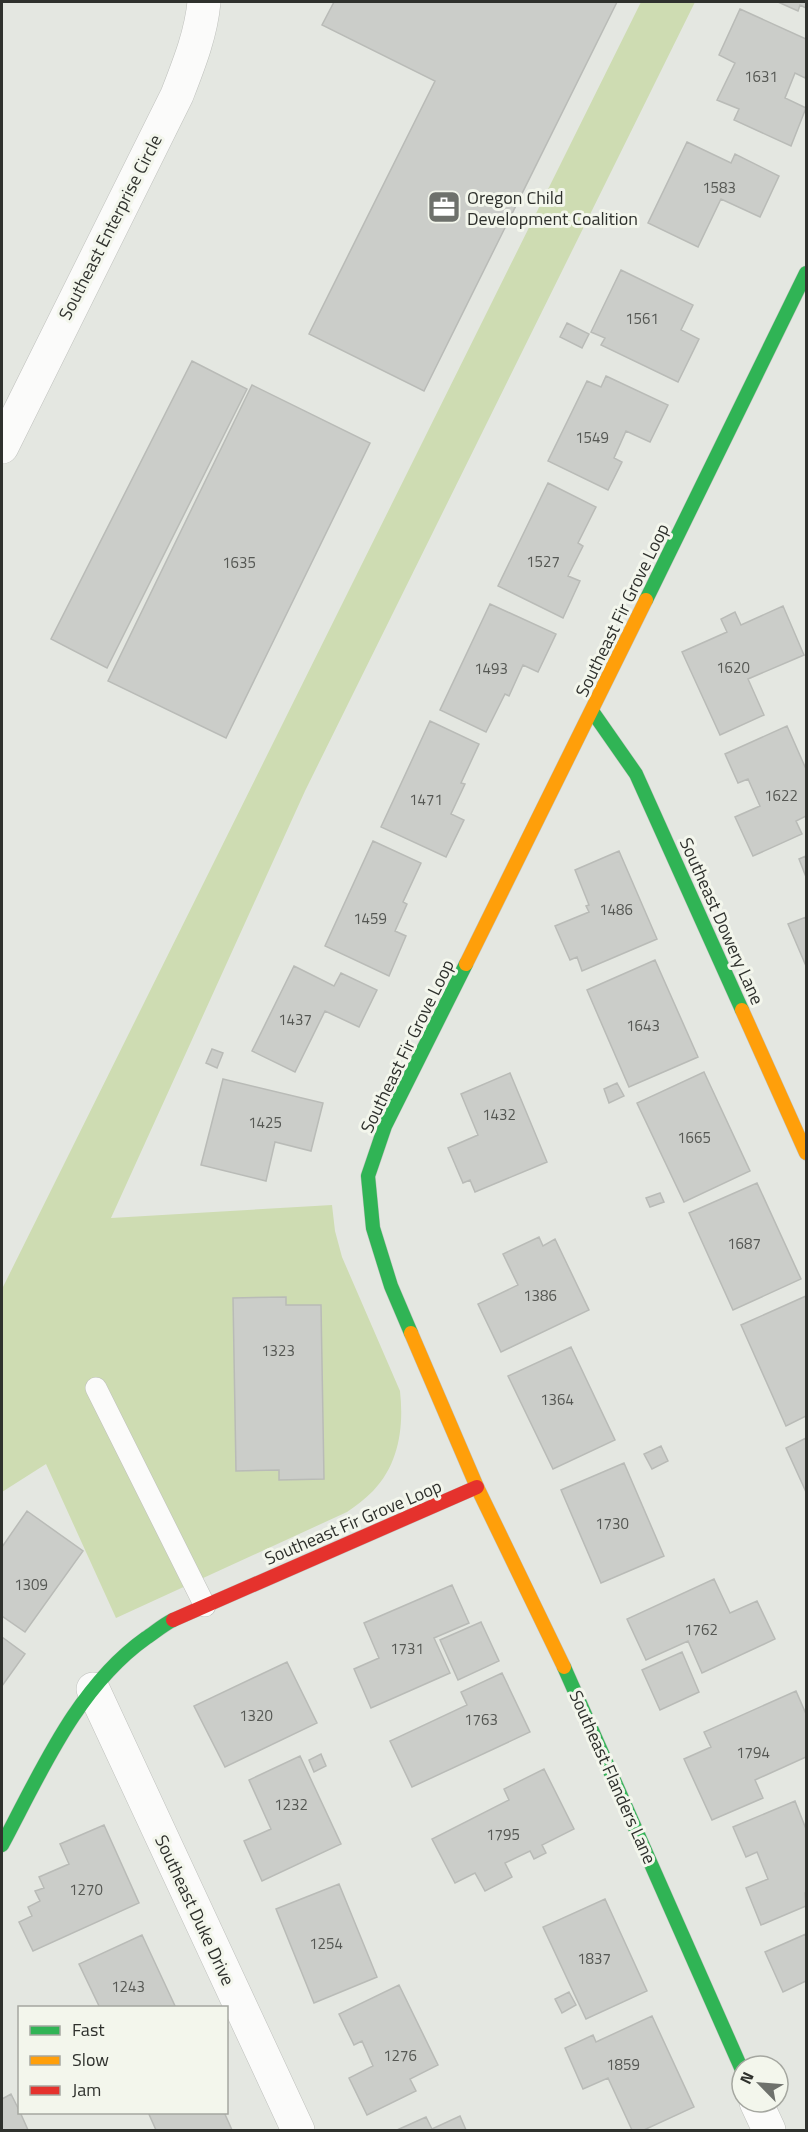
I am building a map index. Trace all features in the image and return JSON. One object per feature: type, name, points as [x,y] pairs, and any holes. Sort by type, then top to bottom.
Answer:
[{"type":"street","name":"Southeast Enterprise Circle","points":[[2,447],[177,95],[193,53],[203,18],[204,2]]},
{"type":"street","name":"Southeast Fir Grove Loop","points":[[2,1845],[56,1744],[93,1689],[129,1650],[167,1623],[477,1487],[391,1286],[373,1228],[368,1176],[385,1126],[807,273]]},
{"type":"street","name":"Southeast Dowery Lane","points":[[592,711],[636,774],[807,1153]]},
{"type":"street","name":"Southeast Flanders Lane","points":[[477,1487],[554,1645],[735,2054]]},
{"type":"street","name":"Southeast Duke Drive","points":[[93,1689],[298,2130]]},
{"type":"street","points":[[762,2114],[769,2130]]},
{"type":"lane","points":[[96,1388],[205,1606]]},
{"type":"green space","points":[[641,2],[695,2],[305,791],[111,1218],[332,1205],[335,1231],[342,1257],[400,1391],[400,1431],[394,1457],[389,1469],[373,1491],[347,1512],[116,1618],[46,1464],[2,1492],[2,1289]]},
{"type":"building","name":"Oregon Child Development Coalition","points":[[334,2],[617,2],[424,391],[309,334],[435,81],[322,25]]},
{"type":"building","points":[[778,2],[806,2],[806,8],[800,5],[798,11]]},
{"type":"building","points":[[740,9],[806,39],[805,78],[795,73],[785,98],[806,108],[791,146],[734,120],[739,109],[717,100],[735,63],[719,55]]},
{"type":"building","points":[[687,142],[731,163],[735,154],[779,176],[760,217],[721,199],[698,247],[648,223]]},
{"type":"building","points":[[621,270],[693,305],[681,330],[699,339],[678,382],[601,345],[605,338],[591,332]]},
{"type":"building","points":[[567,323],[589,334],[582,348],[560,337]]},
{"type":"building","points":[[192,361],[247,389],[107,668],[51,639]]},
{"type":"building","points":[[606,376],[668,405],[650,442],[626,431],[614,458],[622,462],[608,490],[548,461],[587,381],[601,387]]},
{"type":"building","points":[[252,385],[370,443],[226,738],[108,681]]},
{"type":"building","points":[[548,483],[596,507],[578,543],[583,546],[568,576],[580,581],[563,618],[498,586]]},
{"type":"building","points":[[490,604],[556,634],[538,672],[523,665],[509,696],[505,694],[486,732],[440,710]]},
{"type":"building","points":[[783,606],[804,655],[748,679],[764,715],[720,735],[682,652],[727,632],[721,619],[735,612],[741,625]]},
{"type":"building","points":[[430,721],[479,744],[461,783],[465,784],[451,814],[464,820],[446,857],[381,827]]},
{"type":"building","points":[[787,726],[806,769],[806,816],[796,821],[802,834],[753,856],[735,817],[760,806],[748,779],[738,783],[725,754]]},
{"type":"building","points":[[373,841],[421,863],[403,902],[407,904],[395,931],[406,936],[389,976],[325,946]]},
{"type":"building","points":[[619,851],[657,939],[582,971],[577,957],[570,960],[555,926],[589,912],[586,906],[589,905],[575,870]]},
{"type":"building","points":[[806,856],[806,877],[799,859]]},
{"type":"building","points":[[806,917],[806,966],[788,924]]},
{"type":"building","points":[[655,960],[698,1057],[629,1087],[587,990]]},
{"type":"building","points":[[294,966],[334,986],[341,973],[377,990],[359,1027],[325,1011],[295,1072],[252,1051]]},
{"type":"building","points":[[212,1049],[223,1053],[217,1068],[206,1063]]},
{"type":"building","points":[[704,1072],[750,1171],[684,1202],[637,1103]]},
{"type":"building","points":[[510,1073],[547,1162],[475,1192],[470,1180],[463,1183],[448,1148],[478,1135],[461,1094]]},
{"type":"building","points":[[223,1079],[323,1103],[311,1151],[275,1142],[266,1181],[201,1165]]},
{"type":"building","points":[[617,1083],[624,1096],[609,1103],[604,1089]]},
{"type":"building","points":[[757,1183],[801,1279],[733,1310],[689,1213]]},
{"type":"building","points":[[660,1193],[664,1202],[650,1207],[646,1198]]},
{"type":"building","points":[[539,1237],[543,1246],[555,1239],[589,1310],[501,1352],[478,1304],[518,1285],[503,1254]]},
{"type":"building","points":[[806,1296],[806,1416],[786,1426],[741,1325]]},
{"type":"building","points":[[286,1297],[286,1305],[321,1305],[324,1479],[279,1480],[279,1470],[236,1471],[233,1298]]},
{"type":"building","points":[[571,1347],[615,1440],[553,1469],[508,1376]]},
{"type":"building","points":[[806,1438],[806,1492],[786,1448]]},
{"type":"building","points":[[661,1446],[668,1461],[652,1469],[644,1454]]},
{"type":"building","points":[[624,1463],[664,1556],[601,1583],[561,1490]]},
{"type":"building","points":[[27,1511],[83,1551],[25,1632],[2,1616],[2,1547]]},
{"type":"building","points":[[714,1579],[730,1613],[757,1601],[775,1639],[702,1673],[688,1641],[646,1660],[627,1619]]},
{"type":"building","points":[[452,1585],[469,1623],[434,1638],[450,1673],[371,1708],[354,1669],[379,1658],[364,1623]]},
{"type":"building","points":[[481,1622],[499,1661],[458,1680],[440,1640]]},
{"type":"building","points":[[2,1637],[25,1654],[2,1686]]},
{"type":"building","points":[[682,1652],[699,1692],[660,1710],[642,1670]]},
{"type":"building","points":[[287,1662],[317,1723],[225,1767],[194,1706]]},
{"type":"building","points":[[502,1673],[530,1732],[412,1787],[390,1741],[467,1705],[461,1692]]},
{"type":"building","points":[[796,1691],[806,1714],[806,1757],[755,1780],[763,1798],[712,1820],[684,1759],[711,1747],[704,1732]]},
{"type":"building","points":[[321,1754],[326,1766],[314,1772],[309,1760]]},
{"type":"building","points":[[300,1756],[341,1844],[262,1881],[244,1841],[271,1829],[249,1780]]},
{"type":"building","points":[[544,1769],[574,1829],[542,1845],[546,1853],[534,1859],[530,1851],[505,1863],[512,1877],[485,1891],[475,1873],[455,1883],[432,1839],[509,1800],[504,1789]]},
{"type":"building","points":[[795,1801],[806,1829],[806,1906],[761,1925],[746,1888],[768,1879],[757,1852],[746,1857],[733,1827]]},
{"type":"building","points":[[104,1825],[139,1903],[33,1951],[19,1922],[32,1916],[28,1907],[40,1901],[35,1891],[44,1888],[39,1877],[69,1864],[60,1844]]},
{"type":"building","points":[[339,1884],[377,1977],[314,2003],[276,1909]]},
{"type":"building","points":[[605,1899],[647,1991],[586,2019],[543,1927]]},
{"type":"building","points":[[806,1934],[806,1981],[783,1992],[765,1952]]},
{"type":"building","points":[[142,1935],[175,2006],[99,2006],[79,1964]]},
{"type":"building","points":[[399,1985],[438,2065],[410,2079],[416,2091],[367,2115],[349,2078],[373,2066],[362,2041],[354,2045],[339,2014]]},
{"type":"building","points":[[569,1992],[576,2005],[562,2013],[555,1999]]},
{"type":"building","points":[[652,2016],[694,2107],[644,2130],[632,2130],[608,2078],[583,2089],[565,2048],[593,2035],[596,2042]]},
{"type":"building","points":[[11,2094],[18,2108],[18,2114],[21,2114],[28,2130],[2,2130],[2,2099]]},
{"type":"building","points":[[149,2114],[225,2114],[232,2130],[156,2130]]},
{"type":"building","points":[[460,2116],[466,2130],[397,2130],[426,2117],[432,2129]]},
{"type":"traffic: fast","points":[[646,600],[806,273]]},
{"type":"traffic: fast","points":[[592,711],[636,774],[742,1010]]},
{"type":"traffic: fast","points":[[411,1333],[391,1286],[373,1228],[368,1176],[385,1126],[466,964]]},
{"type":"traffic: fast","points":[[2,1845],[47,1760],[80,1706],[122,1658],[173,1620]]},
{"type":"traffic: fast","points":[[564,1667],[735,2054]]},
{"type":"traffic: slow","points":[[466,964],[646,600]]},
{"type":"traffic: slow","points":[[742,1010],[806,1153]]},
{"type":"traffic: slow","points":[[411,1333],[477,1487],[564,1667]]},
{"type":"traffic: jam","points":[[173,1620],[477,1487]]},
{"type":"place","name":"Oregon Child Development Coalition","points":[[444,207]]}]
